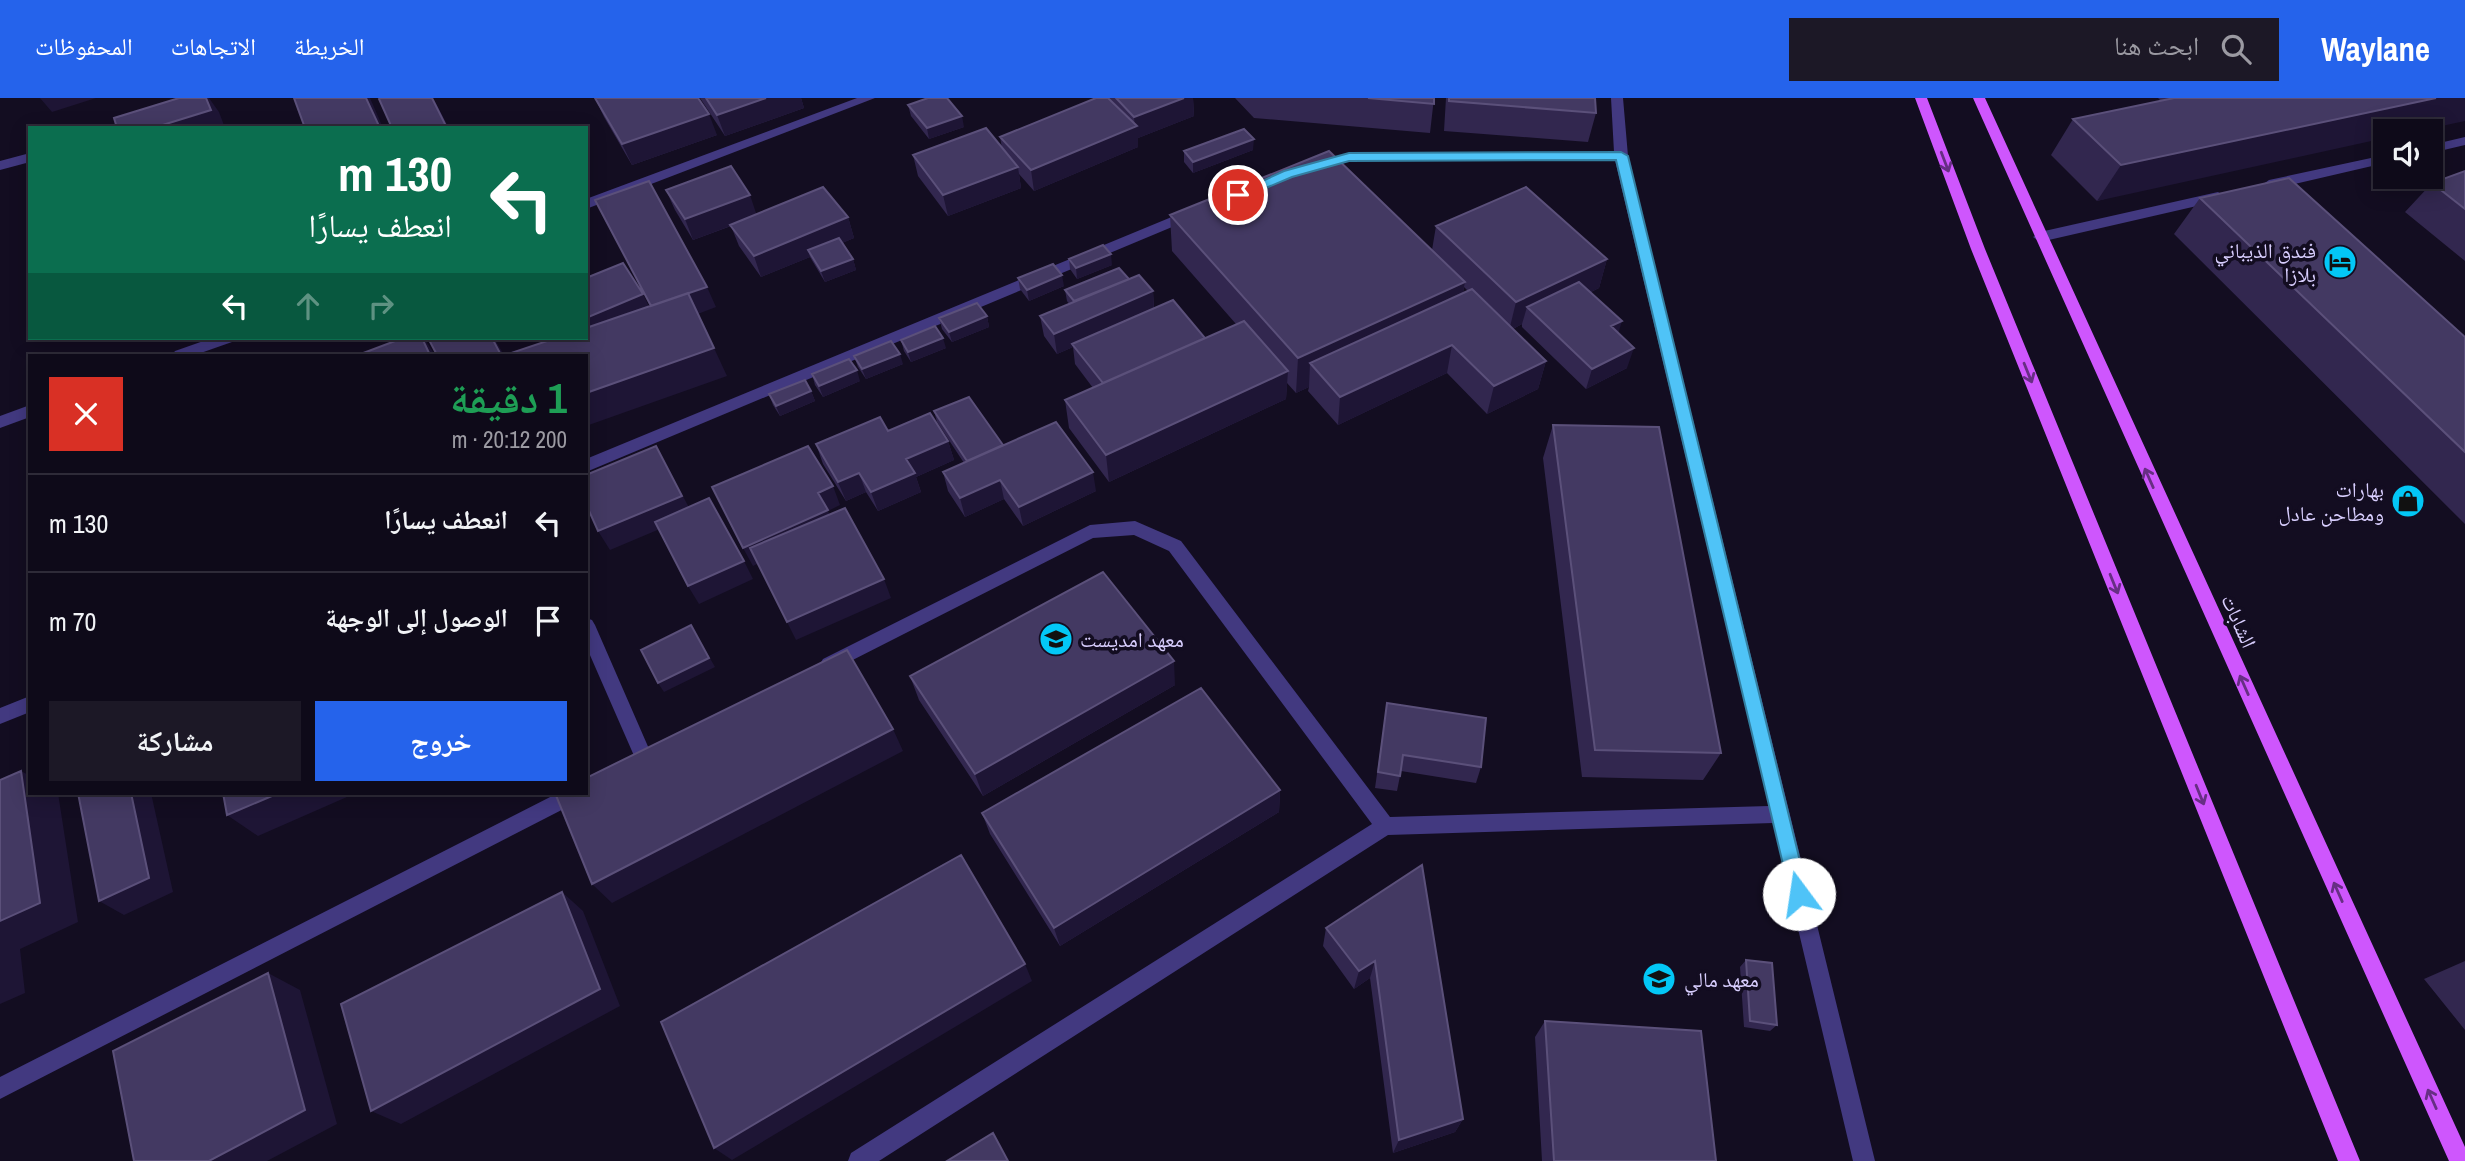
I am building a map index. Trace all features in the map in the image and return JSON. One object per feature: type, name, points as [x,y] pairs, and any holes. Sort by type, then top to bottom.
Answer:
[{"type":"main road","points":[[1921,98],[1988,275],[2348,1161]]},
{"type":"main road","name":"الشابات","points":[[1979,98],[2460,1161]]},
{"type":"street","points":[[588,203],[869,98]]},
{"type":"street","points":[[1617,98],[1621,156],[1864,1161]]},
{"type":"street","points":[[2443,146],[2465,141]]},
{"type":"street","points":[[1300,170],[1349,157],[1621,156]]},
{"type":"street","points":[[0,166],[28,158]]},
{"type":"street","points":[[2257,188],[2289,186],[2373,162]]},
{"type":"street","points":[[2040,237],[2230,194]]},
{"type":"street","points":[[588,465],[1212,206]]},
{"type":"street","points":[[183,354],[221,340]]},
{"type":"street","points":[[0,422],[28,412]]},
{"type":"street","points":[[817,670],[1090,532],[1135,528],[1175,547],[1385,826]]},
{"type":"street","points":[[588,630],[644,758]]},
{"type":"street","points":[[0,716],[28,705]]},
{"type":"street","points":[[0,1088],[572,795]]},
{"type":"street","points":[[859,1161],[1385,826],[1779,814]]},
{"type":"building","points":[[179,98],[206,98],[211,110],[159,126],[116,126],[114,118]]},
{"type":"building","points":[[294,98],[366,98],[379,126],[304,126]]},
{"type":"building","points":[[432,98],[446,126],[391,126],[379,99]]},
{"type":"building","points":[[595,98],[698,98],[709,114],[622,144]]},
{"type":"building","points":[[706,98],[766,98],[717,115]]},
{"type":"building","points":[[928,98],[947,98],[962,116],[927,128],[908,105]]},
{"type":"building","points":[[1096,98],[1108,98],[1137,126],[1031,170],[1000,137]]},
{"type":"building","points":[[1116,98],[1184,98],[1134,117]]},
{"type":"building","points":[[1368,98],[1434,98],[1434,104]]},
{"type":"building","points":[[1449,98],[1595,98],[1596,113],[1449,101]]},
{"type":"building","points":[[2174,98],[2436,98],[2121,165],[2073,119]]},
{"type":"building","points":[[986,128],[1018,167],[943,195],[913,155]]},
{"type":"building","points":[[1244,129],[1254,139],[1193,162],[1184,151]]},
{"type":"building","points":[[1329,151],[1465,282],[1298,358],[1170,215]]},
{"type":"building","points":[[731,166],[750,195],[685,219],[666,190]]},
{"type":"building","points":[[2465,171],[2465,209],[2440,189],[2443,189],[2443,179]]},
{"type":"building","points":[[2289,178],[2465,337],[2465,452],[2200,198]]},
{"type":"building","points":[[649,181],[707,287],[651,306],[595,200]]},
{"type":"building","points":[[823,187],[848,217],[754,256],[730,225]]},
{"type":"building","points":[[1526,187],[1607,259],[1516,302],[1436,226]]},
{"type":"building","points":[[839,238],[853,259],[821,271],[808,250]]},
{"type":"building","points":[[1103,245],[1111,254],[1076,268],[1069,259]]},
{"type":"building","points":[[623,263],[643,294],[588,317],[588,277]]},
{"type":"building","points":[[1053,264],[1062,275],[1027,290],[1018,278]]},
{"type":"building","points":[[1119,268],[1129,279],[1074,301],[1065,290]]},
{"type":"building","points":[[1139,275],[1153,291],[1054,334],[1040,316]]},
{"type":"building","points":[[1579,282],[1622,321],[1611,326],[1634,348],[1592,369],[1527,307]]},
{"type":"building","points":[[1472,289],[1546,361],[1494,386],[1452,345],[1340,397],[1310,363]]},
{"type":"building","points":[[688,293],[714,348],[588,392],[588,354],[511,353],[550,340],[588,340],[588,327]]},
{"type":"building","points":[[1173,300],[1205,338],[1103,383],[1072,344]]},
{"type":"building","points":[[977,303],[987,316],[949,332],[939,318]]},
{"type":"building","points":[[1244,321],[1288,371],[1106,455],[1065,400]]},
{"type":"building","points":[[935,326],[943,338],[908,352],[901,340]]},
{"type":"building","points":[[398,340],[423,340],[430,354],[361,354]]},
{"type":"building","points":[[429,340],[493,340],[500,354],[436,354]]},
{"type":"building","points":[[891,341],[900,354],[862,369],[854,356]]},
{"type":"building","points":[[849,359],[857,370],[819,386],[812,374]]},
{"type":"building","points":[[805,380],[811,391],[776,406],[769,394]]},
{"type":"building","points":[[969,397],[1003,445],[967,461],[934,411]]},
{"type":"building","points":[[930,413],[948,441],[906,459],[915,473],[871,492],[859,473],[838,482],[816,444],[880,417],[888,431]]},
{"type":"building","points":[[1056,422],[1093,472],[1019,507],[1000,480],[960,498],[943,472]]},
{"type":"building","points":[[1553,425],[1659,427],[1721,753],[1595,750]]},
{"type":"building","points":[[656,446],[682,496],[598,531],[588,508],[588,474]]},
{"type":"building","points":[[808,446],[833,486],[818,493],[828,510],[743,548],[712,487]]},
{"type":"building","points":[[709,498],[744,561],[688,586],[655,522]]},
{"type":"building","points":[[845,508],[884,579],[787,622],[750,548]]},
{"type":"building","points":[[1103,572],[1174,661],[975,774],[910,676]]},
{"type":"building","points":[[691,625],[709,658],[658,683],[641,650]]},
{"type":"building","points":[[847,650],[893,729],[592,884],[556,795],[588,795],[588,777]]},
{"type":"building","points":[[1201,688],[1280,790],[1054,928],[982,813]]},
{"type":"building","points":[[1387,703],[1486,718],[1481,767],[1403,755],[1400,776],[1378,772]]},
{"type":"building","points":[[21,771],[40,903],[0,921],[0,780]]},
{"type":"building","points":[[78,795],[131,795],[149,878],[99,901]]},
{"type":"building","points":[[223,795],[274,795],[227,815]]},
{"type":"building","points":[[961,855],[1025,964],[714,1148],[661,1022]]},
{"type":"building","points":[[1422,865],[1463,1119],[1399,1140],[1375,961],[1359,971],[1326,928]]},
{"type":"building","points":[[562,892],[600,989],[371,1111],[341,1004]]},
{"type":"building","points":[[1746,960],[1772,963],[1777,1025],[1750,1021]]},
{"type":"building","points":[[268,973],[305,1110],[209,1161],[134,1161],[113,1051]]},
{"type":"building","points":[[1545,1021],[1701,1031],[1716,1161],[1554,1161]]},
{"type":"building","points":[[993,1133],[1008,1161],[947,1161]]},
{"type":"place","name":"فندق الذيباني بلازا","points":[[2340,262]]},
{"type":"place","name":"بهارات ومطاحن عادل","points":[[2408,501]]},
{"type":"place","name":"معهد امديست","points":[[1056,639]]},
{"type":"place","name":"معهد مالي","points":[[1659,979]]},
{"type":"route","points":[[1238,195],[1288,174],[1349,157],[1621,156],[1799,894]]}]
